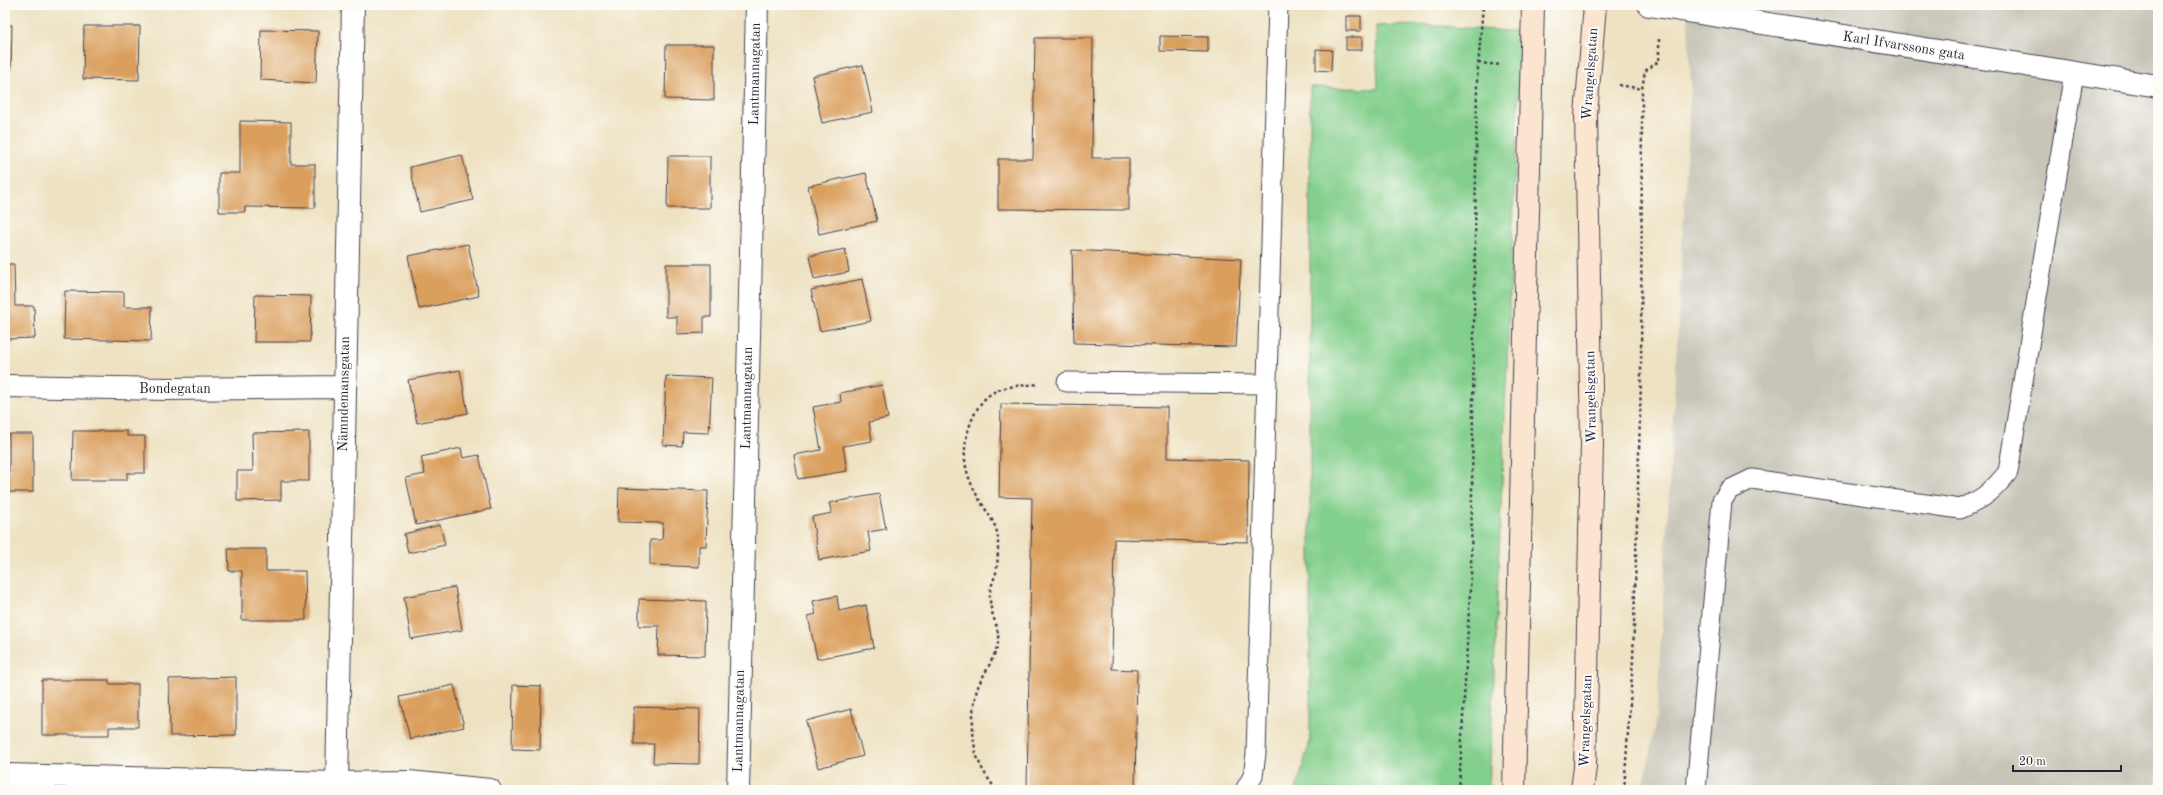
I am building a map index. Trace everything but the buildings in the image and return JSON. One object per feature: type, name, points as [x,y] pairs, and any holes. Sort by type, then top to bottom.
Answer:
[{"type":"main road","points":[[1514,790],[1532,5]]},
{"type":"main road","name":"Wrangelsgatan","points":[[1582,790],[1585,767],[1592,443],[1586,116],[1595,5]]},
{"type":"street","name":"Nämndemansgatan","points":[[337,783],[353,5]]},
{"type":"street","name":"Lantmannagatan","points":[[738,790],[757,5]]},
{"type":"street","name":"Karl Ifvarssons gata","points":[[1654,5],[2158,86]]},
{"type":"street","name":"Bondegatan","points":[[5,386],[168,389],[344,387]]},
{"type":"street","points":[[5,775],[337,783],[410,782],[490,790]]},
{"type":"lane","points":[[1245,790],[1252,776],[1256,754],[1278,5]]},
{"type":"lane","points":[[1696,790],[1722,501],[1729,490],[1752,479],[1960,510],[1977,502],[1994,490],[2008,472],[2074,73]]},
{"type":"lane","points":[[1067,382],[1266,384]]},
{"type":"path","points":[[1459,790],[1471,572],[1477,81],[1483,5]]},
{"type":"path","points":[[1624,790],[1633,660],[1641,381],[1642,89],[1645,71],[1658,61],[1654,5]]},
{"type":"path","points":[[996,790],[978,761],[973,720],[977,689],[998,645],[998,627],[990,599],[991,586],[996,572],[998,538],[994,523],[980,501],[968,474],[963,458],[965,442],[979,406],[993,392],[1001,387],[1067,382]]},
{"type":"shaded area","points":[[1687,5],[2158,5],[2158,790],[1643,790],[1657,713],[1691,83]]},
{"type":"green space","points":[[1426,25],[1521,32],[1489,790],[1296,790],[1310,741],[1310,87],[1378,89],[1376,26]]}]
